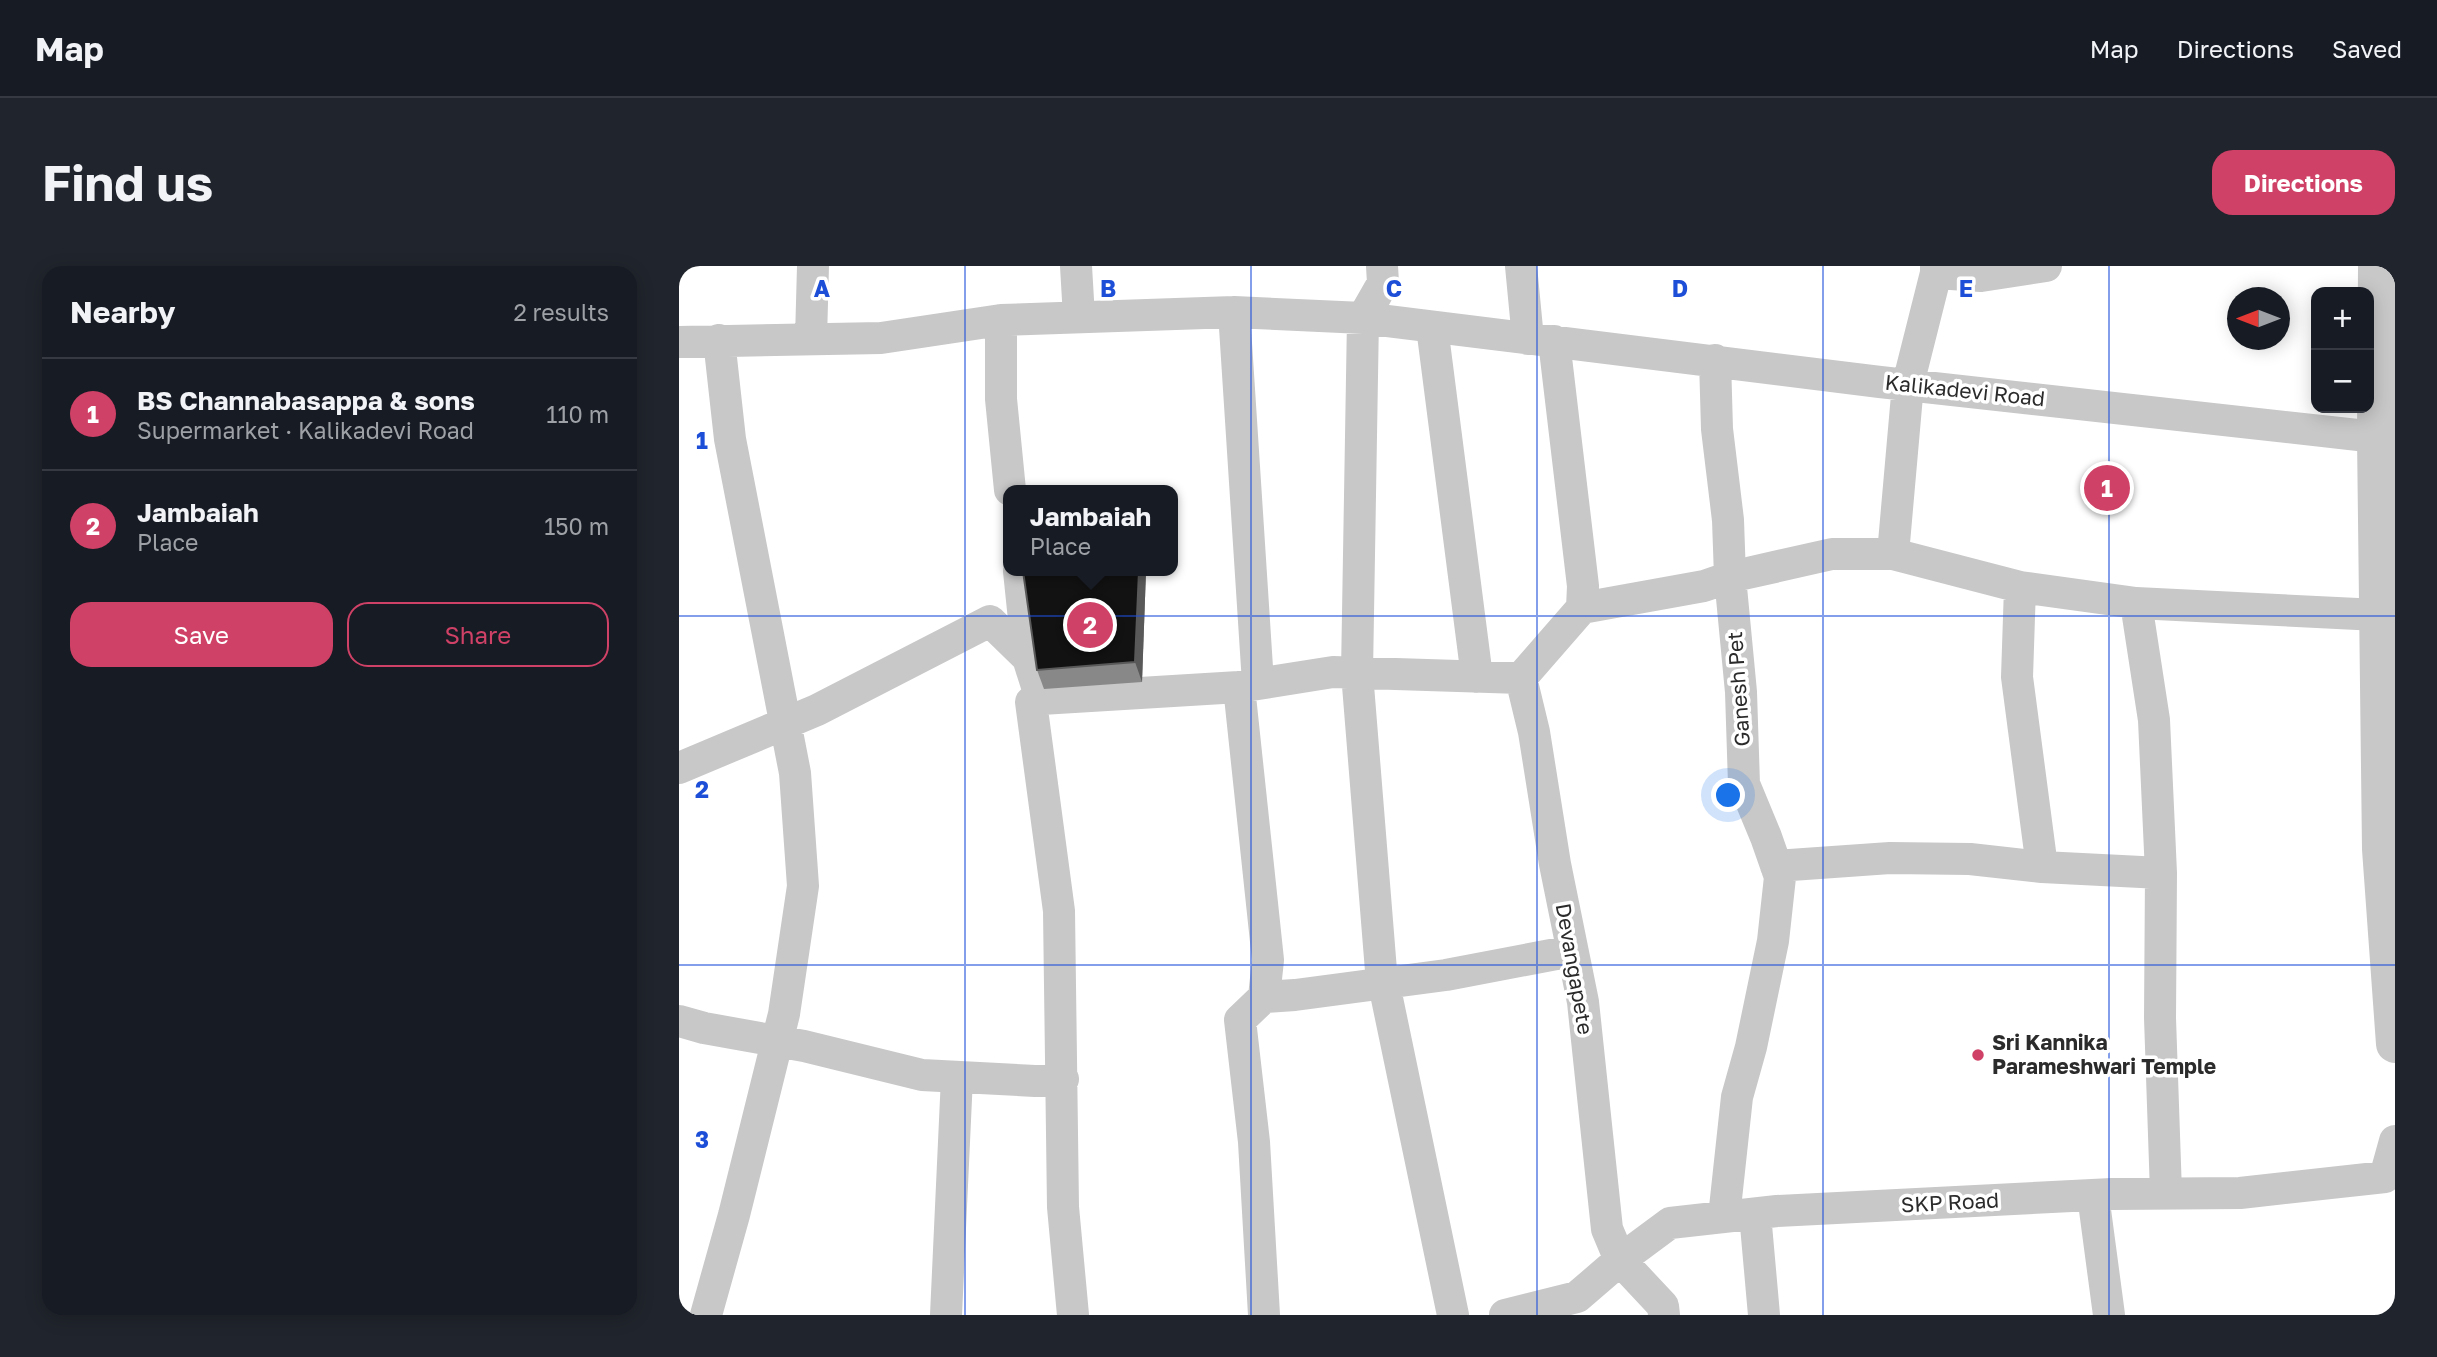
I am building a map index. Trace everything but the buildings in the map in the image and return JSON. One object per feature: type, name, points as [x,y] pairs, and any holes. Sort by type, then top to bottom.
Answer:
[{"type":"street","points":[[811,339],[813,266]]},
{"type":"street","points":[[1076,266],[1079,317]]},
{"type":"street","points":[[1382,266],[1383,283],[1363,318],[1357,673],[1382,983],[1453,1315]]},
{"type":"street","points":[[1073,1315],[1063,1207],[1059,911],[1031,702],[1041,699],[1249,685],[1333,672],[1521,678],[1582,608],[1583,586],[1541,340],[1521,266]]},
{"type":"street","points":[[1893,554],[1908,384],[1936,269],[1981,276],[2046,266]]},
{"type":"street","points":[[2377,266],[2385,437],[2378,615],[2387,683],[2381,849],[2395,1044]]},
{"type":"street","points":[[1234,312],[1249,685],[1268,960],[1264,997],[1240,1020],[1254,1142],[1264,1315]]},
{"type":"street","name":"Kalikadevi Road","points":[[679,342],[881,338],[1000,320],[1079,317],[1234,312],[1363,318],[1908,384],[2385,437]]},
{"type":"street","points":[[1000,320],[1000,398],[1009,485]]},
{"type":"street","points":[[1432,327],[1477,677]]},
{"type":"street","points":[[706,1315],[785,1014],[803,887],[795,774],[730,439],[719,340]]},
{"type":"street","name":"Ganesh Pet","points":[[1714,360],[1717,429],[1728,520],[1730,577],[1741,692],[1744,784],[1780,877],[1773,941],[1751,1047],[1737,1097],[1724,1217]]},
{"type":"street","points":[[1582,608],[1704,586],[1730,577],[1832,554],[1893,554],[2019,587],[2136,603],[2378,615]]},
{"type":"street","points":[[1020,576],[1028,658],[1041,699]]},
{"type":"street","points":[[2019,587],[2017,677],[2042,867]]},
{"type":"street","points":[[2136,603],[2154,720],[2161,873],[2160,1018],[2167,1193]]},
{"type":"street","points":[[679,768],[817,710],[990,621],[1028,658]]},
{"type":"street","name":"Devangapete","points":[[1521,678],[1534,732],[1555,864],[1583,1002],[1607,1229],[1620,1259]]},
{"type":"street","points":[[1776,866],[1889,858],[1970,859],[2042,867],[2161,873]]},
{"type":"street","points":[[1264,997],[1446,975],[1572,951]]},
{"type":"street","points":[[679,1021],[922,1075],[1035,1081],[1063,1079]]},
{"type":"street","points":[[946,1315],[957,1077]]},
{"type":"street","name":"SKP Road","points":[[1506,1315],[1577,1297],[1620,1259],[1669,1223],[1755,1214],[2093,1195],[2241,1193],[2385,1177],[2395,1141]]},
{"type":"street","points":[[2093,1195],[2109,1315]]},
{"type":"street","points":[[1755,1214],[1765,1315]]},
{"type":"street","points":[[1620,1259],[1663,1306],[1664,1315]]},
{"type":"place","name":"BS Channabasappa & sons","points":[[2107,488]]},
{"type":"place","name":"Jambaiah","points":[[1090,625]]},
{"type":"place","name":"Sri Kannika Parameshwari Temple","points":[[1978,1055]]}]
